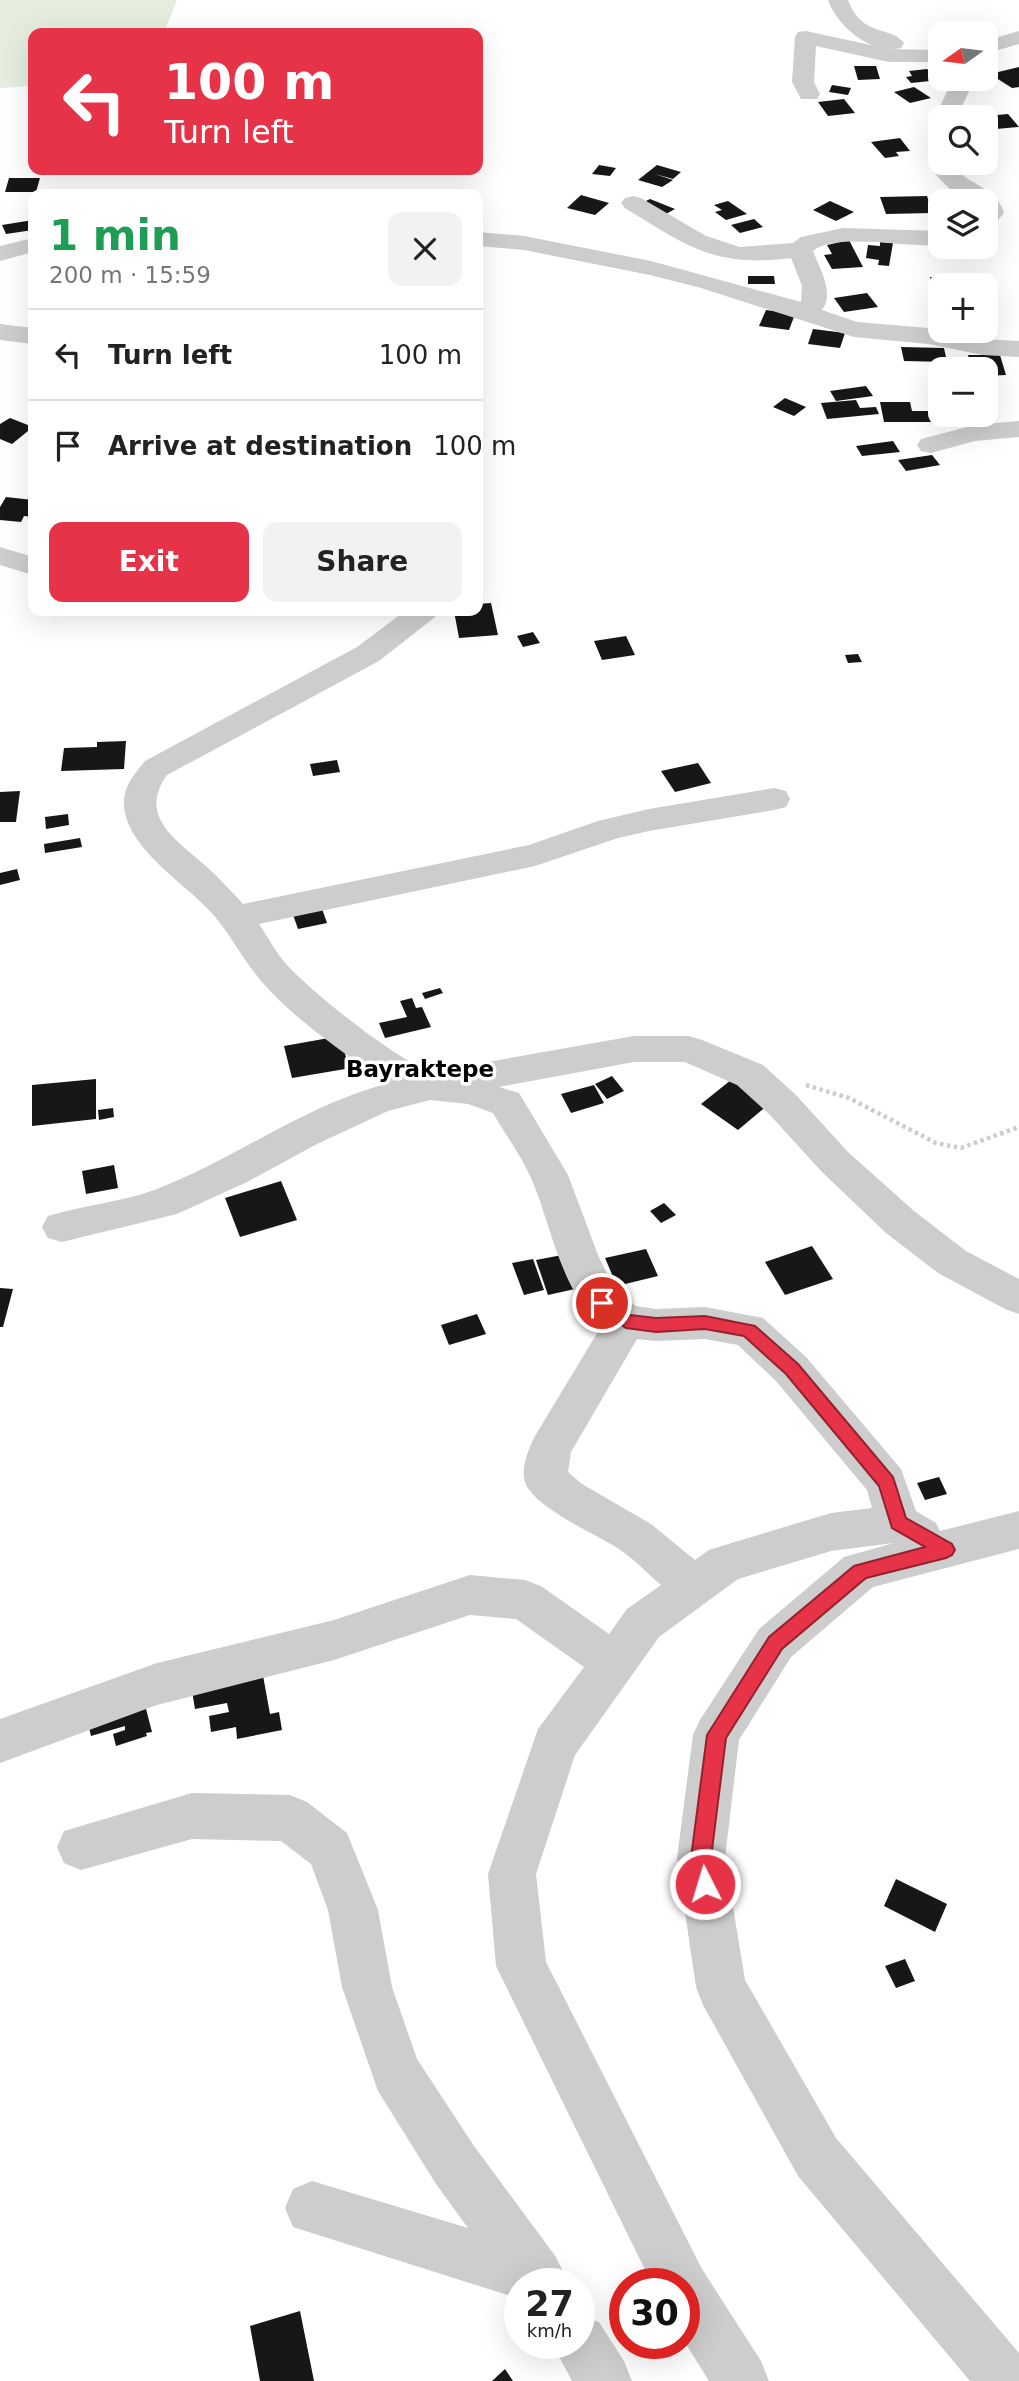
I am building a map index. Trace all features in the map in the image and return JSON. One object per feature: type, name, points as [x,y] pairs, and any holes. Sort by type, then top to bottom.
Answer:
[{"type":"street","points":[[838,0],[841,12],[856,29],[892,43],[928,47]]},
{"type":"street","points":[[809,94],[803,82],[806,37],[889,57],[928,57]]},
{"type":"street","points":[[998,44],[1019,37]]},
{"type":"street","points":[[947,175],[967,189]]},
{"type":"street","points":[[633,203],[700,243],[720,250],[754,255],[800,250],[810,241],[832,235],[905,240],[928,239]]},
{"type":"street","points":[[483,239],[524,243],[650,268],[710,283],[854,329],[1019,349]]},
{"type":"street","points":[[0,254],[28,246]]},
{"type":"street","points":[[800,250],[814,286],[814,304],[803,314]]},
{"type":"street","points":[[0,332],[28,335]]},
{"type":"street","points":[[932,445],[965,433],[989,429],[1019,429]]},
{"type":"street","points":[[0,556],[28,564]]},
{"type":"street","points":[[418,616],[368,654],[156,768],[141,788],[141,813],[154,840],[196,876],[236,917],[274,973],[319,1014],[400,1074],[430,1086],[469,1091],[506,1103],[549,1175],[578,1255],[602,1303],[626,1321],[656,1325],[705,1323],[749,1330],[792,1369],[886,1482],[898,1523]]},
{"type":"street","points":[[236,917],[535,855],[610,829],[649,820],[774,799]]},
{"type":"street","points":[[62,1227],[163,1203],[233,1172],[304,1134],[377,1100],[430,1086],[634,1049],[690,1049],[750,1075],[783,1105],[835,1163],[900,1223],[952,1262],[1019,1298]]},
{"type":"street","points":[[626,1321],[598,1365],[583,1398],[550,1448],[545,1479],[567,1497],[636,1537],[694,1586]]},
{"type":"street","points":[[673,2268],[521,1966],[512,1874],[555,1744],[643,1623],[725,1564],[831,1532],[898,1523],[946,1550]]},
{"type":"street","points":[[1006,2381],[817,2157],[721,1987],[701,1858],[716,1735],[775,1643],[860,1571],[1019,1530]]},
{"type":"street","points":[[0,1741],[157,1684],[334,1640],[470,1595],[525,1600],[614,1663]]},
{"type":"street","points":[[81,1847],[192,1816],[290,1818],[330,1849],[353,1910],[367,1987],[396,2073],[455,2165],[531,2268]]},
{"type":"street","points":[[312,2208],[504,2269]]},
{"type":"street","points":[[700,2315],[741,2381]]},
{"type":"street","points":[[590,2359],[604,2381]]},
{"type":"path","points":[[750,1075],[791,1080],[849,1098],[936,1143],[961,1148],[1019,1127]]},
{"type":"green space","points":[[0,0],[177,0],[166,28],[28,28],[28,86],[0,88]]},
{"type":"building","points":[[854,66],[876,66],[880,79],[858,80]]},
{"type":"building","points":[[1019,67],[1019,87],[1012,88],[998,79],[998,72]]},
{"type":"building","points":[[927,69],[928,81],[911,83],[906,77],[912,76],[909,71]]},
{"type":"building","points":[[832,85],[851,88],[848,95],[829,92]]},
{"type":"building","points":[[914,87],[931,98],[910,103],[894,92]]},
{"type":"building","points":[[844,99],[855,113],[828,116],[818,102]]},
{"type":"building","points":[[1008,114],[1019,127],[998,129],[998,115]]},
{"type":"building","points":[[900,138],[910,151],[896,152],[899,156],[885,158],[871,142]]},
{"type":"building","points":[[599,165],[616,168],[610,176],[592,174]]},
{"type":"building","points":[[657,165],[681,172],[673,179],[655,174],[673,180],[662,187],[638,180]]},
{"type":"building","points":[[9,178],[40,178],[37,189],[28,189],[28,192],[5,192]]},
{"type":"building","points":[[581,195],[609,203],[595,215],[567,208]]},
{"type":"building","points":[[927,196],[928,213],[886,214],[880,197]]},
{"type":"building","points":[[650,199],[675,209],[666,214],[642,203]]},
{"type":"building","points":[[728,201],[747,214],[726,220],[715,212],[722,210],[714,205]]},
{"type":"building","points":[[830,201],[854,212],[836,221],[813,210]]},
{"type":"building","points":[[754,219],[763,227],[740,233],[731,225]]},
{"type":"building","points":[[28,221],[28,231],[6,234],[2,225]]},
{"type":"building","points":[[849,240],[863,267],[832,269],[824,255],[832,254],[827,245]]},
{"type":"building","points":[[880,242],[893,243],[889,266],[878,265],[879,260],[866,258],[868,245],[880,246]]},
{"type":"building","points":[[748,276],[774,276],[775,284],[748,284]]},
{"type":"building","points":[[867,293],[878,307],[844,312],[834,298]]},
{"type":"building","points":[[766,310],[795,314],[789,330],[759,326]]},
{"type":"building","points":[[813,329],[845,333],[840,348],[808,344]]},
{"type":"building","points":[[901,347],[944,348],[946,357],[928,357],[928,362],[904,361]]},
{"type":"building","points":[[1000,355],[1006,375],[998,375],[998,357],[969,357]]},
{"type":"building","points":[[866,386],[873,396],[836,401],[830,391]]},
{"type":"building","points":[[785,398],[806,407],[794,416],[773,407]]},
{"type":"building","points":[[856,400],[860,408],[876,407],[879,414],[827,419],[821,403]]},
{"type":"building","points":[[880,402],[910,402],[912,411],[928,411],[928,422],[884,422]]},
{"type":"building","points":[[10,418],[28,425],[28,431],[12,444],[0,439],[0,424]]},
{"type":"building","points":[[893,441],[900,452],[862,456],[856,446]]},
{"type":"building","points":[[932,455],[940,465],[906,471],[898,460]]},
{"type":"building","points":[[6,497],[28,499],[28,516],[24,516],[21,522],[0,520],[0,507]]},
{"type":"building","points":[[491,603],[498,635],[459,638],[455,616],[483,616],[483,604]]},
{"type":"building","points":[[533,632],[540,643],[523,647],[517,636]]},
{"type":"building","points":[[626,636],[635,655],[602,660],[594,641]]},
{"type":"building","points":[[858,654],[862,662],[848,663],[845,655]]},
{"type":"building","points":[[126,741],[124,769],[61,771],[64,748],[97,747],[97,742]]},
{"type":"building","points":[[337,760],[340,772],[313,776],[310,764]]},
{"type":"building","points":[[698,763],[711,783],[675,792],[661,771]]},
{"type":"building","points":[[20,791],[16,822],[0,822],[0,792]]},
{"type":"building","points":[[68,814],[69,825],[46,829],[45,817]]},
{"type":"building","points":[[80,838],[82,847],[45,853],[44,844]]},
{"type":"building","points":[[17,869],[20,880],[0,885],[0,873]]},
{"type":"building","points":[[320,903],[327,923],[298,929],[291,909]]},
{"type":"building","points":[[440,988],[443,993],[425,999],[422,993]]},
{"type":"building","points":[[412,998],[416,1008],[422,1007],[431,1027],[385,1038],[379,1023],[407,1017],[400,1001]]},
{"type":"building","points":[[340,1036],[346,1057],[354,1056],[357,1067],[292,1078],[284,1046]]},
{"type":"building","points":[[612,1076],[624,1091],[607,1099],[595,1084]]},
{"type":"building","points":[[96,1079],[96,1119],[32,1126],[32,1085]]},
{"type":"building","points":[[731,1080],[768,1105],[738,1130],[701,1104]]},
{"type":"building","points":[[594,1085],[604,1103],[571,1113],[561,1094]]},
{"type":"building","points":[[113,1108],[114,1117],[99,1120],[98,1110]]},
{"type":"building","points":[[114,1165],[118,1188],[86,1194],[82,1171]]},
{"type":"building","points":[[281,1181],[297,1220],[240,1237],[225,1198]]},
{"type":"building","points":[[664,1203],[676,1215],[661,1223],[650,1211]]},
{"type":"building","points":[[812,1246],[833,1279],[785,1295],[765,1262]]},
{"type":"building","points":[[646,1249],[658,1276],[617,1286],[605,1258]]},
{"type":"building","points":[[562,1255],[575,1289],[548,1295],[536,1260]]},
{"type":"building","points":[[533,1259],[544,1290],[524,1295],[512,1263]]},
{"type":"building","points":[[0,1288],[13,1289],[3,1327],[0,1327]]},
{"type":"building","points":[[477,1314],[486,1334],[449,1345],[441,1325]]},
{"type":"building","points":[[939,1477],[947,1494],[925,1500],[917,1483]]},
{"type":"building","points":[[262,1670],[270,1714],[279,1712],[282,1730],[237,1739],[236,1727],[211,1732],[209,1716],[229,1712],[227,1703],[195,1709],[191,1685]]},
{"type":"building","points":[[145,1705],[152,1732],[146,1733],[147,1736],[116,1746],[113,1734],[125,1730],[125,1726],[91,1736],[85,1711]]},
{"type":"building","points":[[896,1879],[947,1904],[935,1932],[884,1906]]},
{"type":"building","points":[[905,1959],[915,1981],[896,1988],[885,1966]]},
{"type":"building","points":[[300,2311],[314,2381],[260,2381],[250,2326]]},
{"type":"building","points":[[505,2369],[513,2381],[492,2381]]},
{"type":"district","name":"Bayraktepe","points":[[420,1069]]},
{"type":"route","points":[[602,1303],[626,1321],[656,1325],[705,1323],[749,1330],[792,1369],[886,1482],[898,1523],[946,1550],[860,1571],[775,1643],[716,1735],[701,1858],[705,1884]]}]
